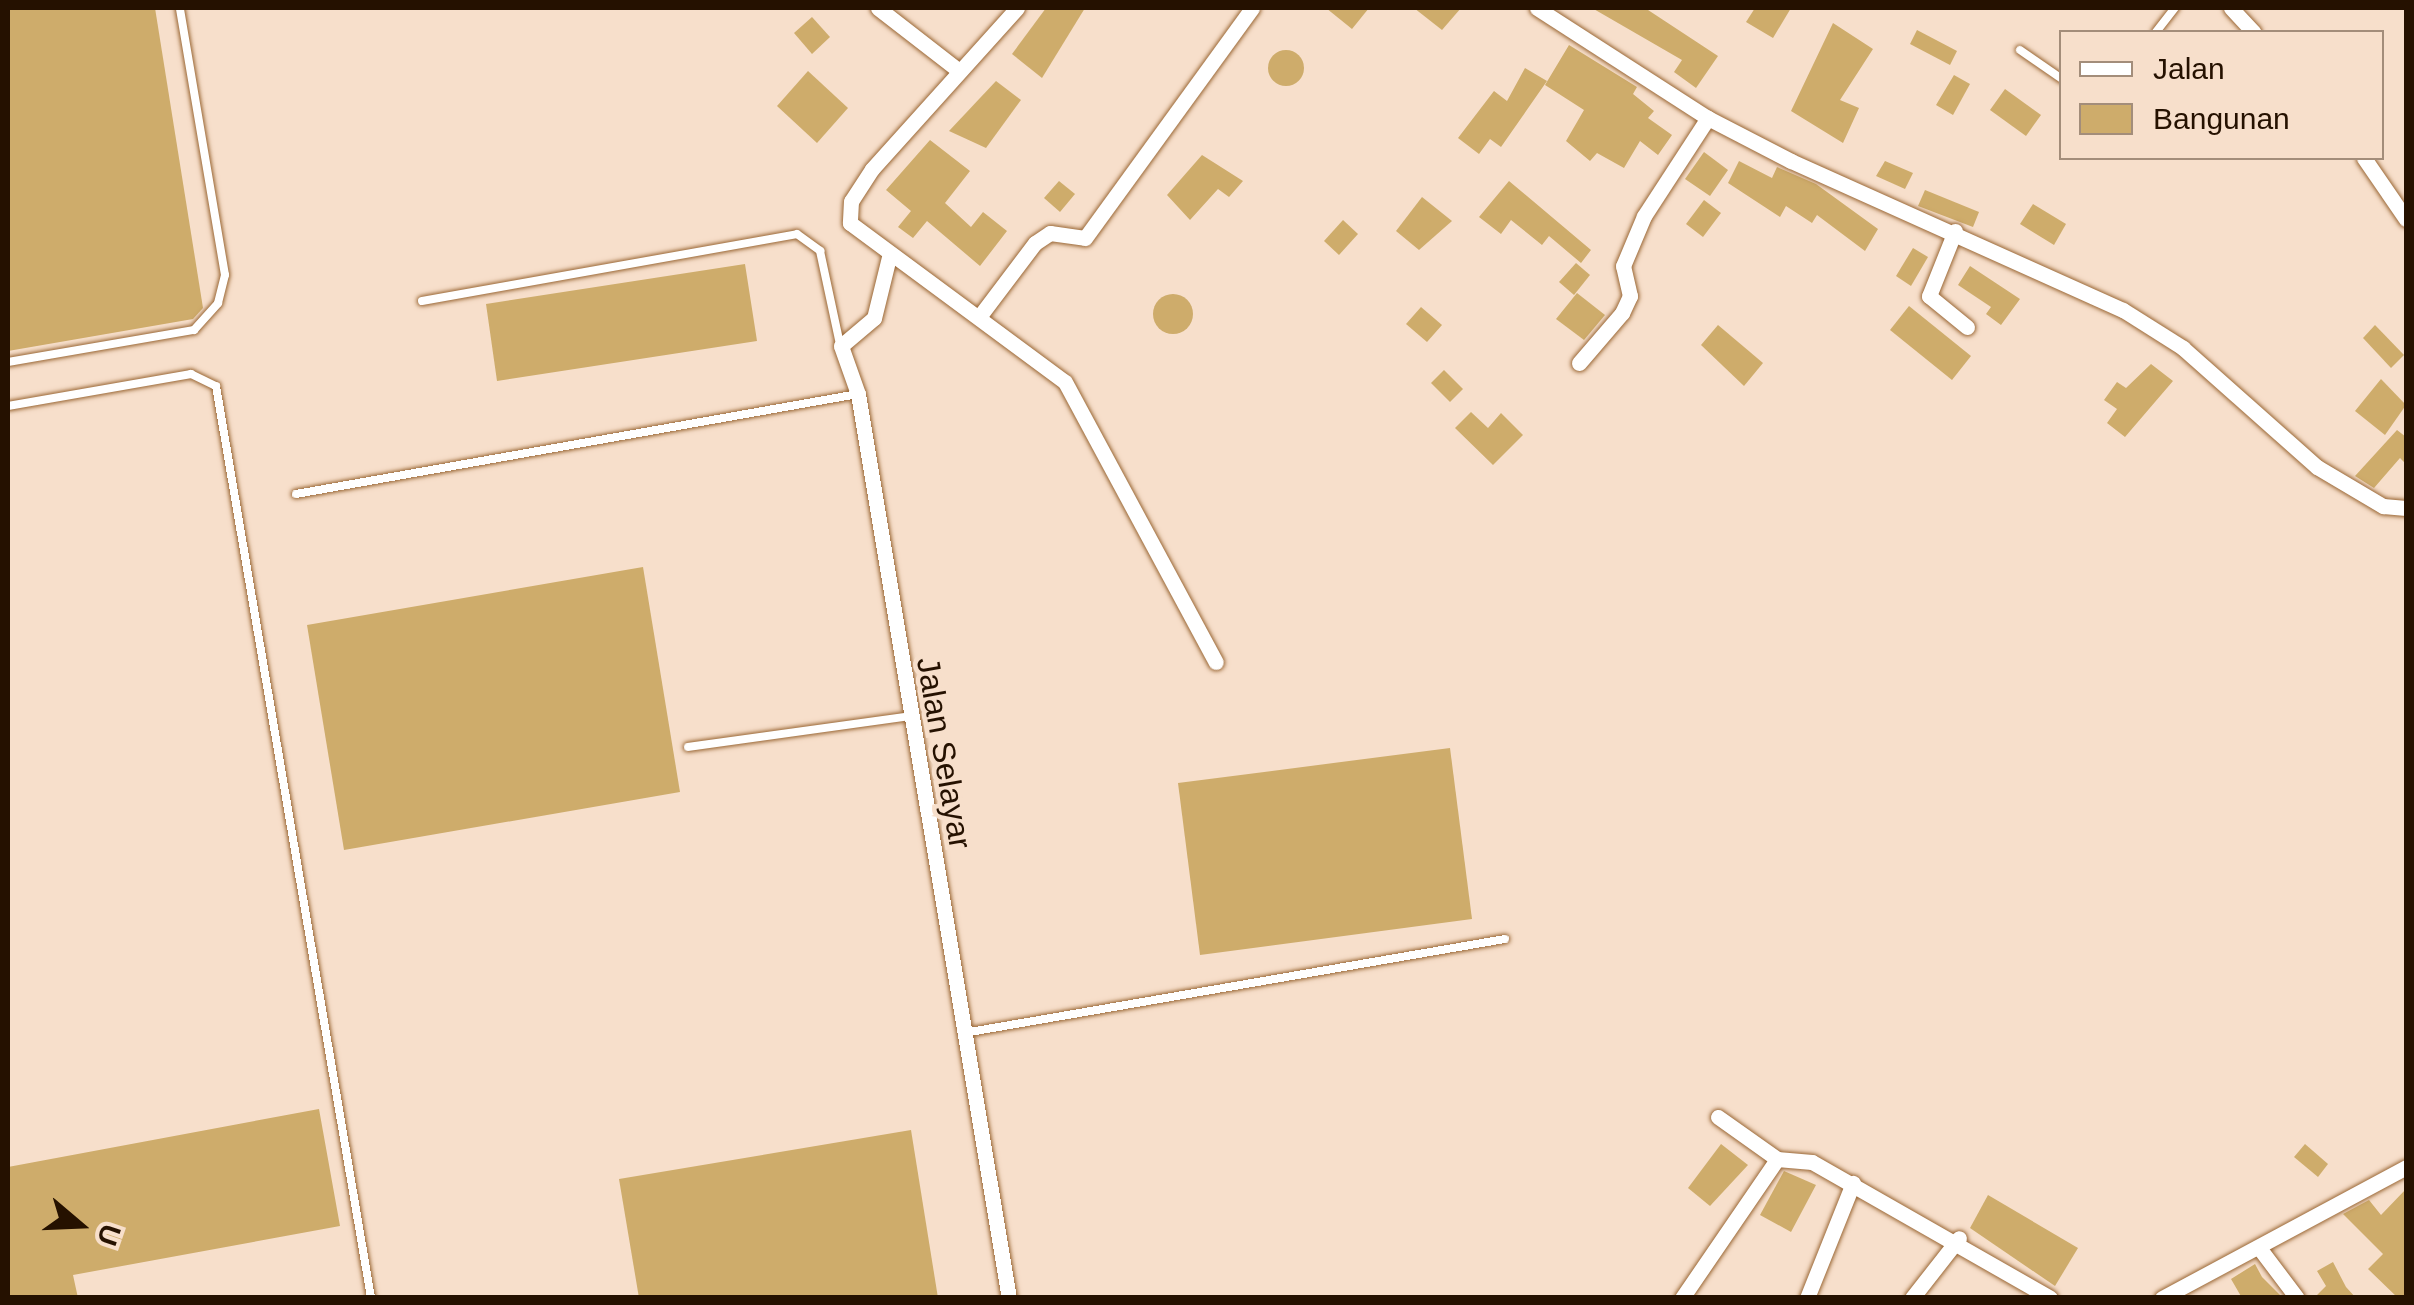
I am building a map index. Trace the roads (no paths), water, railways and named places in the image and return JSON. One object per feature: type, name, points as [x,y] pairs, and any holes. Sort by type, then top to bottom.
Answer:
[{"type":"street","points":[[878,8],[958,70]]},
{"type":"street","points":[[1017,8],[958,70],[850,200],[856,232],[1036,355],[1075,395],[1216,662]]},
{"type":"street","points":[[980,317],[1036,243],[1050,233],[1085,238],[1252,8]]},
{"type":"street","points":[[1537,8],[1708,118],[2140,320],[2317,467],[2383,506],[2406,508]]},
{"type":"street","points":[[2231,8],[2251,30]]},
{"type":"street","points":[[1579,363],[1622,312],[1630,296],[1624,266],[1644,216],[1708,118]]},
{"type":"street","points":[[2365,160],[2406,219]]},
{"type":"street","points":[[1955,231],[1929,296],[1967,327]]},
{"type":"street","points":[[841,346],[874,318],[889,257]]},
{"type":"street","name":"Jalan Selayar","points":[[841,346],[858,394],[1009,1298]]},
{"type":"street","points":[[1718,1117],[1777,1159],[1812,1162],[1958,1238],[2050,1298]]},
{"type":"street","points":[[1682,1298],[1777,1159]]},
{"type":"street","points":[[2162,1298],[2260,1249],[2406,1167]]},
{"type":"street","points":[[1807,1298],[1853,1183]]},
{"type":"street","points":[[1912,1298],[1958,1238]]},
{"type":"street","points":[[2260,1249],[2296,1298]]},
{"type":"lane","points":[[8,362],[194,330],[218,302],[224,275],[180,8]]},
{"type":"lane","points":[[2158,30],[2174,8]]},
{"type":"lane","points":[[2020,50],[2059,76]]},
{"type":"lane","name":"Jalan Selayar","points":[[422,301],[797,234],[820,251],[841,346]]},
{"type":"lane","points":[[8,406],[191,374],[216,386],[371,1298]]},
{"type":"lane","points":[[296,494],[858,394]]},
{"type":"lane","points":[[688,747],[910,716]]},
{"type":"lane","points":[[964,1032],[1505,939]]}]
